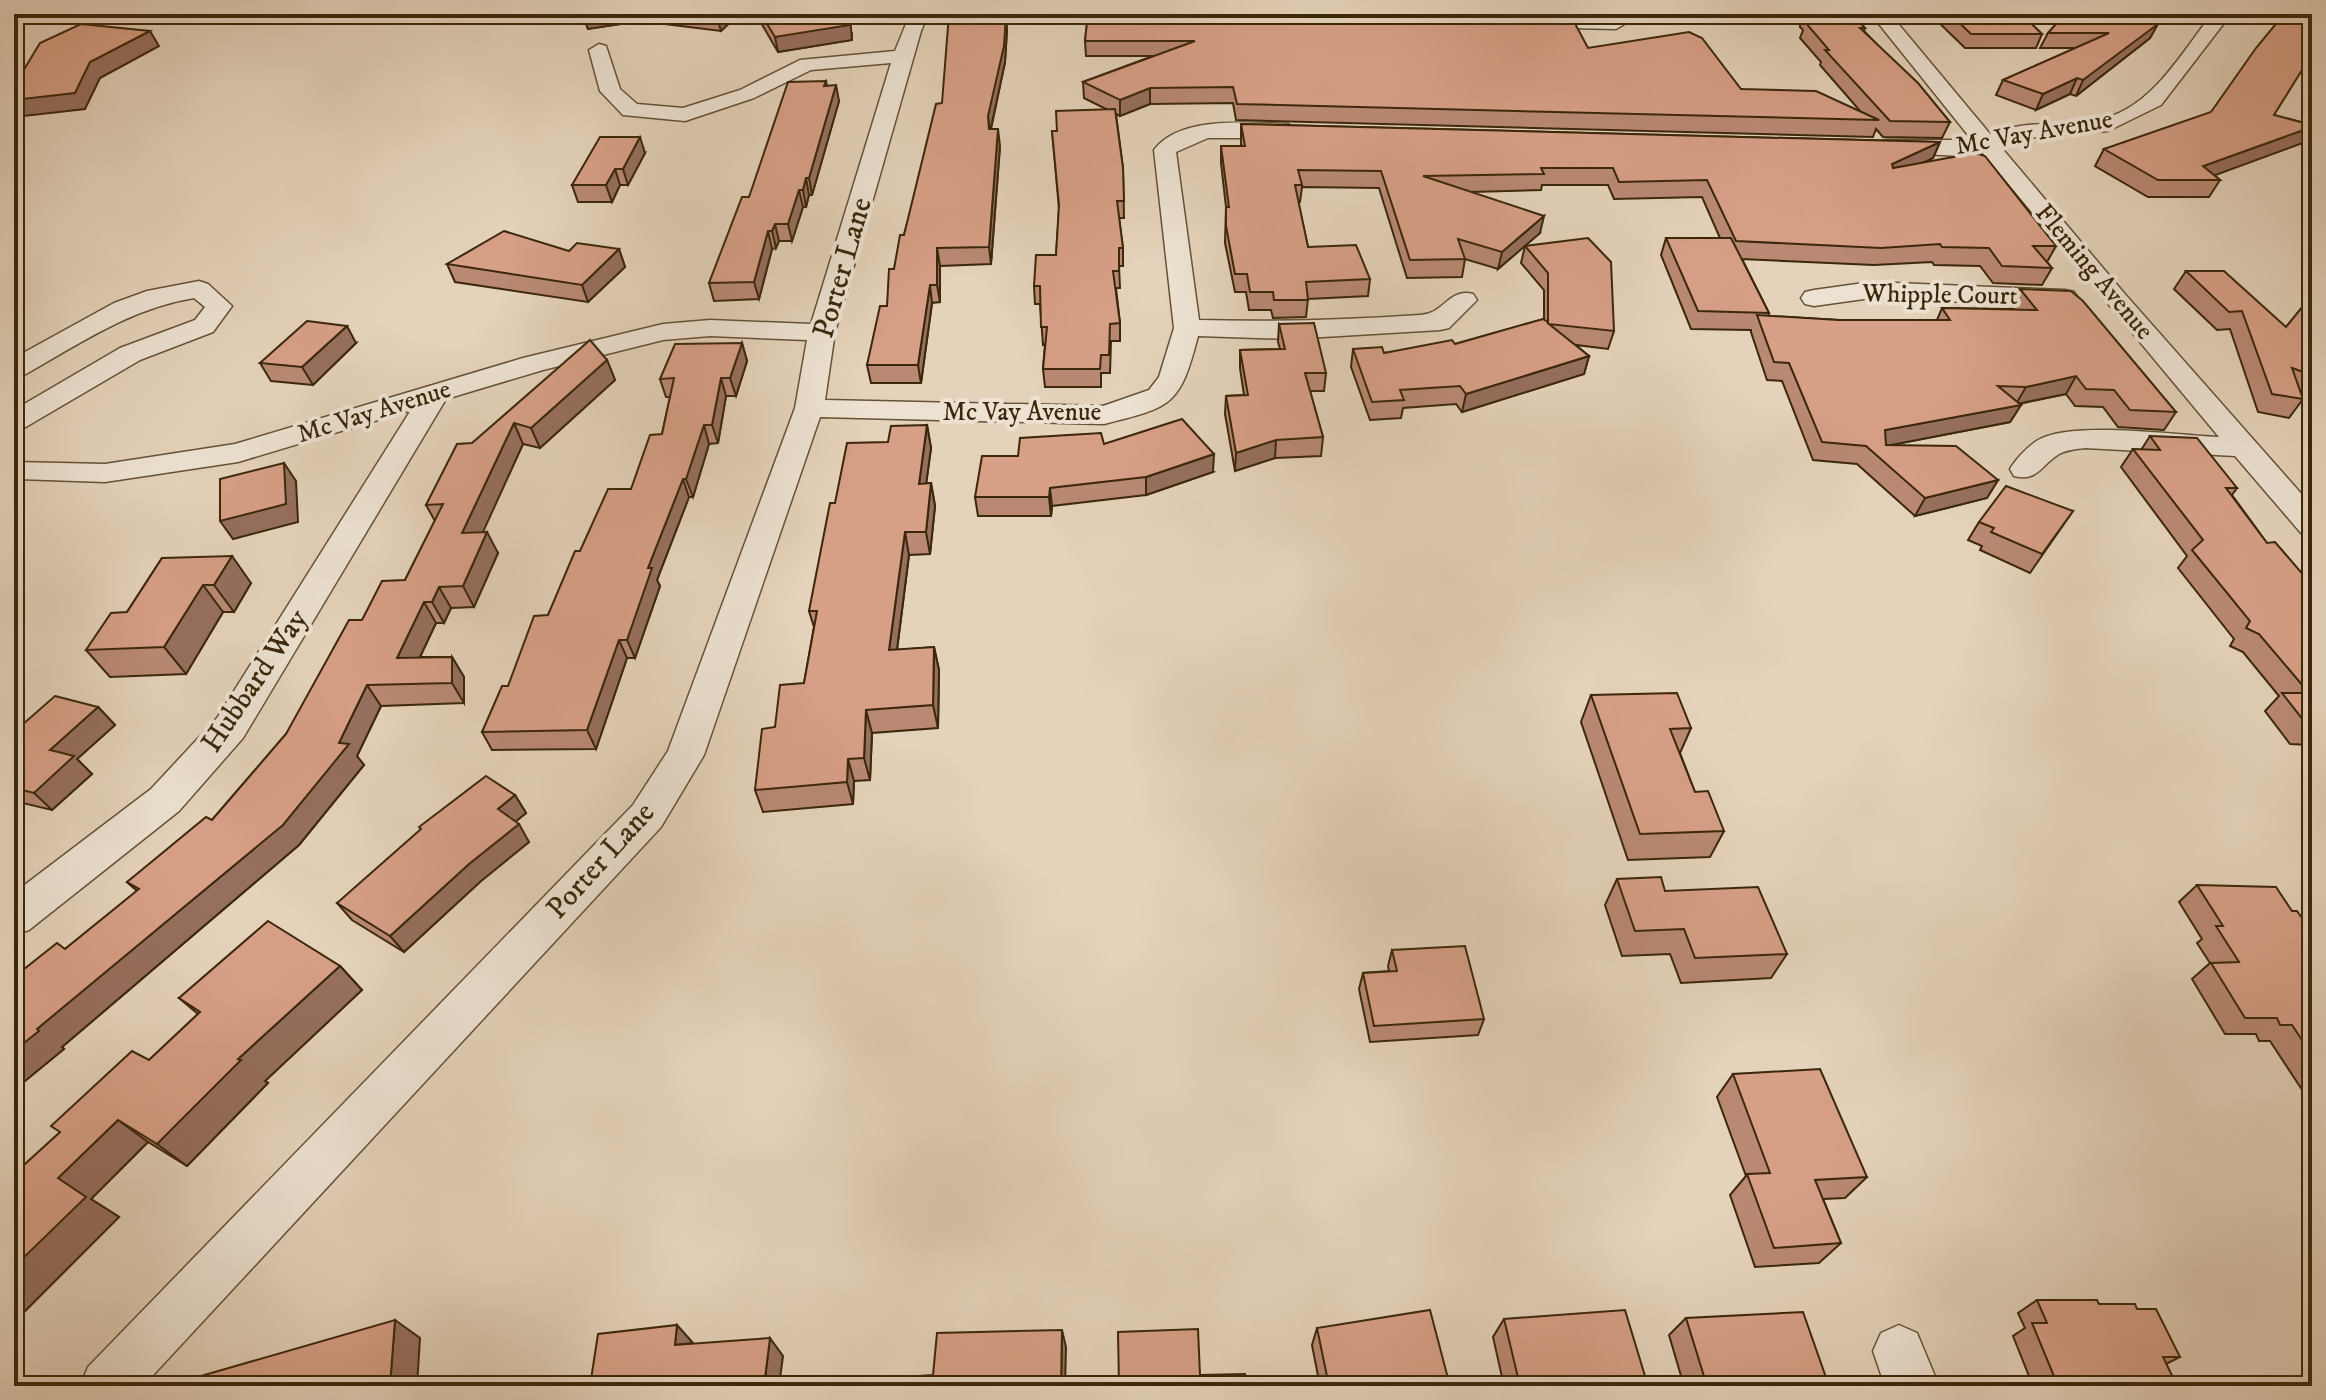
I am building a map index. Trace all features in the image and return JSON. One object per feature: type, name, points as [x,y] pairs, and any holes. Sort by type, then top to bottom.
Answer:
[{"type":"street","name":"Porter Lane","points":[[107,1386],[647,816],[685,755],[809,408],[822,332],[919,14]]},
{"type":"street","points":[[1508,20],[1616,23],[1611,14]]},
{"type":"street","name":"Fleming Avenue","points":[[1880,14],[2115,299],[2240,447],[2312,526]]},
{"type":"street","name":"Mc Vay Avenue","points":[[1859,147],[1962,149],[2011,133],[2108,125],[2154,101],[2222,14]]},
{"type":"street","points":[[599,50],[610,91],[631,110],[685,115],[747,94],[807,64],[905,56]]},
{"type":"street","name":"Mc Vay Avenue","points":[[809,408],[1104,415],[1138,406],[1159,396],[1173,379],[1187,328],[1165,150],[1179,138],[1211,130],[1305,131]]},
{"type":"street","points":[[14,369],[123,309],[156,296],[199,289],[219,306],[204,326],[130,354],[14,422]]},
{"type":"street","name":"Whipple Court","points":[[1814,298],[1871,290],[2115,299]]},
{"type":"street","points":[[1187,328],[1290,331],[1440,322],[1464,300]]},
{"type":"street","name":"Mc Vay Avenue","points":[[15,470],[105,473],[238,453],[533,364],[663,332],[710,328],[822,332]]},
{"type":"street","name":"Hubbard Way","points":[[14,917],[165,800],[230,728],[436,393]]},
{"type":"street","points":[[2025,469],[2051,445],[2085,439],[2240,447]]},
{"type":"building","points":[[693,14],[721,14],[717,17]]},
{"type":"building","points":[[761,14],[850,17],[850,25],[775,37]]},
{"type":"building","points":[[949,14],[1006,15],[1004,46],[988,116],[989,129],[998,129],[989,247],[937,248],[937,285],[930,285],[918,365],[867,365],[880,306],[887,306],[889,269],[894,269],[900,235],[904,235],[936,104],[942,103]]},
{"type":"building","points":[[1088,14],[1571,16],[1588,48],[1689,32],[1702,38],[1741,89],[1816,91],[1879,120],[1237,104],[1233,87],[1150,88],[1120,100],[1083,82],[1195,41],[1085,41]]},
{"type":"building","points":[[1807,14],[1852,14],[1865,28],[1860,28],[1918,83],[1950,122],[1890,121],[1825,50],[1829,50],[1805,22],[1816,22]]},
{"type":"building","points":[[1950,14],[2021,14],[2042,34],[1971,34]]},
{"type":"building","points":[[2065,14],[2161,14],[2156,20],[2158,24],[2083,80],[2077,78],[2043,94],[2003,80],[2109,33],[2048,33]]},
{"type":"building","points":[[2284,14],[2312,14],[2312,54],[2274,115],[2312,127],[2203,166],[2220,180],[2158,180],[2104,149],[2211,112]]},
{"type":"building","points":[[81,24],[150,31],[90,62],[75,93],[14,100],[14,86],[40,43]]},
{"type":"building","points":[[826,81],[824,86],[836,85],[809,178],[806,178],[803,190],[799,190],[788,224],[775,224],[772,231],[768,231],[754,282],[709,283],[742,197],[749,197],[788,82]]},
{"type":"building","points":[[1115,109],[1124,201],[1117,201],[1123,248],[1119,248],[1119,271],[1113,271],[1120,323],[1110,324],[1109,355],[1101,355],[1100,369],[1043,369],[1047,327],[1041,327],[1040,286],[1034,286],[1036,255],[1056,255],[1059,205],[1052,131],[1057,131],[1056,111]]},
{"type":"building","points":[[1241,124],[1940,142],[1892,164],[1893,168],[1975,153],[1985,156],[2056,246],[2033,246],[2052,268],[2002,266],[1989,248],[1942,247],[1940,244],[1881,248],[1736,241],[1707,180],[1619,182],[1613,168],[1541,168],[1544,174],[1423,176],[1544,216],[1502,252],[1458,239],[1465,259],[1410,260],[1381,171],[1298,170],[1302,185],[1295,185],[1308,247],[1356,245],[1370,279],[1306,282],[1308,300],[1274,300],[1273,292],[1250,292],[1247,274],[1235,274],[1226,226],[1226,207],[1229,207],[1221,146],[1245,146]]},
{"type":"building","points":[[600,137],[640,137],[623,169],[615,169],[606,185],[572,185]]},
{"type":"building","points":[[504,231],[569,251],[577,243],[619,249],[582,285],[447,264]]},
{"type":"building","points":[[1588,238],[1611,262],[1614,331],[1549,324],[1589,356],[1466,394],[1460,386],[1400,390],[1404,400],[1372,402],[1353,349],[1382,347],[1384,353],[1452,340],[1455,344],[1543,319],[1548,322],[1548,273],[1525,246]]},
{"type":"building","points":[[1666,238],[1731,238],[1769,313],[1698,311]]},
{"type":"building","points":[[2186,271],[2224,271],[2286,327],[2312,295],[2312,375],[2292,368],[2303,399],[2272,394],[2242,311],[2229,312]]},
{"type":"building","points":[[2020,289],[2071,291],[2083,301],[2176,412],[2130,410],[2114,390],[2086,389],[2076,376],[2026,387],[1998,386],[2021,405],[1885,430],[1886,445],[1956,446],[1998,480],[1925,498],[1866,446],[1822,442],[1789,363],[1774,362],[1757,315],[1839,320],[1950,320],[1942,308],[2037,310]]},
{"type":"building","points":[[307,321],[347,326],[302,367],[260,363]]},
{"type":"building","points":[[1314,323],[1326,373],[1305,373],[1323,437],[1276,440],[1236,453],[1226,396],[1248,395],[1240,350],[1285,349],[1279,324]]},
{"type":"building","points":[[590,340],[607,360],[531,428],[514,423],[462,533],[487,532],[463,586],[439,587],[432,602],[424,602],[397,658],[452,657],[452,683],[367,685],[339,743],[349,744],[283,825],[14,1051],[14,977],[57,943],[65,949],[139,889],[127,882],[206,817],[212,820],[286,734],[349,620],[362,620],[382,581],[405,580],[443,504],[426,505],[457,444],[472,443]]},
{"type":"building","points":[[742,343],[730,378],[721,378],[712,425],[704,425],[686,479],[683,479],[648,568],[652,568],[627,640],[619,640],[587,730],[482,732],[502,686],[508,686],[534,616],[548,615],[575,551],[580,551],[608,489],[631,489],[650,435],[662,434],[674,378],[660,379],[675,344]]},
{"type":"building","points":[[1182,419],[1214,454],[1146,477],[1050,488],[1049,497],[975,497],[982,456],[1018,456],[1020,438],[1101,433],[1104,444]]},
{"type":"building","points":[[927,425],[919,484],[931,483],[926,532],[905,532],[889,650],[934,647],[933,705],[866,710],[864,758],[848,759],[847,782],[755,790],[762,729],[775,727],[780,685],[804,683],[817,611],[809,611],[830,503],[835,503],[847,443],[888,442],[891,426]]},
{"type":"building","points":[[2150,436],[2197,438],[2237,488],[2226,488],[2267,543],[2275,542],[2312,585],[2312,727],[2282,693],[2309,693],[2259,634],[2246,628],[2250,621],[2192,550],[2203,540],[2133,449],[2160,450]]},
{"type":"building","points":[[284,463],[286,504],[220,521],[220,479]]},
{"type":"building","points":[[2006,486],[2073,511],[2042,554],[1991,532],[1994,528],[1979,522]]},
{"type":"building","points":[[232,556],[214,585],[203,585],[164,647],[86,650],[111,613],[127,612],[162,558]]},
{"type":"building","points":[[1677,693],[1691,728],[1670,729],[1695,792],[1708,791],[1724,831],[1640,834],[1591,695]]},
{"type":"building","points":[[55,696],[98,707],[50,750],[74,756],[34,793],[14,788],[14,732]]},
{"type":"building","points":[[486,776],[515,795],[498,809],[519,824],[469,864],[390,936],[337,903],[421,829],[419,827]]},
{"type":"building","points":[[1661,877],[1665,891],[1758,887],[1787,954],[1695,958],[1684,929],[1635,931],[1617,879]]},
{"type":"building","points":[[2197,885],[2276,887],[2292,911],[2297,911],[2312,932],[2312,1055],[2292,1025],[2280,1025],[2277,1018],[2245,1018],[2211,963],[2239,962],[2216,926],[2223,926]]},
{"type":"building","points":[[268,921],[340,966],[238,1059],[241,1060],[157,1144],[118,1120],[58,1178],[86,1197],[14,1267],[14,1174],[60,1132],[51,1126],[132,1051],[149,1060],[200,1012],[179,998]]},
{"type":"building","points":[[1465,946],[1484,1019],[1374,1026],[1363,973],[1397,971],[1392,950]]},
{"type":"building","points":[[1820,1069],[1867,1177],[1815,1180],[1841,1243],[1774,1248],[1747,1174],[1770,1173],[1733,1074]]},
{"type":"building","points":[[2037,1300],[2097,1300],[2099,1304],[2135,1304],[2137,1309],[2156,1309],[2180,1357],[2163,1357],[2177,1386],[2058,1386],[2032,1323],[2047,1323]]},
{"type":"building","points":[[1430,1310],[1450,1386],[1329,1386],[1317,1328]]},
{"type":"building","points":[[1625,1310],[1648,1386],[1520,1386],[1504,1319]]},
{"type":"building","points":[[1803,1312],[1829,1386],[1707,1386],[1686,1318]]},
{"type":"building","points":[[395,1320],[390,1386],[186,1386],[187,1380]]},
{"type":"building","points":[[677,1325],[675,1345],[770,1338],[764,1386],[590,1386],[598,1334]]},
{"type":"building","points":[[1198,1329],[1200,1375],[1245,1374],[1246,1386],[1119,1386],[1118,1332]]},
{"type":"building","points":[[1062,1330],[1061,1386],[770,1386],[933,1375],[937,1333]]}]
